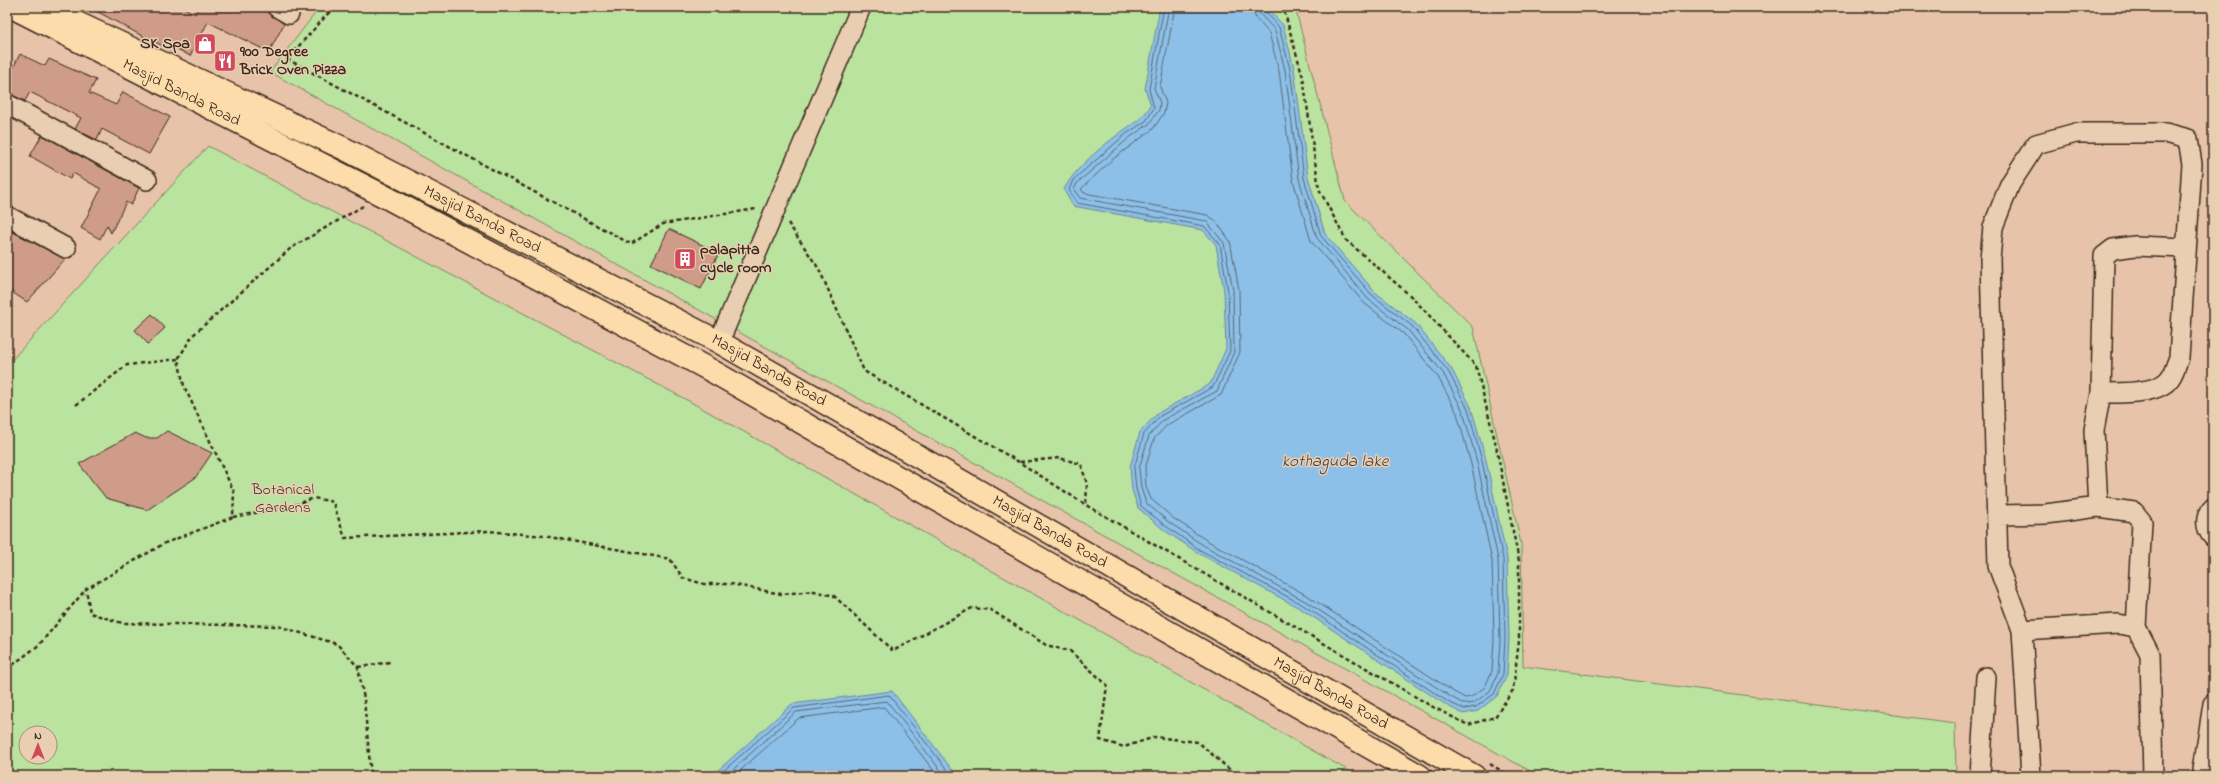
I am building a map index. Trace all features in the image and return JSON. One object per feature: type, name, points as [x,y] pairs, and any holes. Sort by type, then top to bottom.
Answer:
[{"type":"main road","name":"Masjid Banda Road","points":[[12,7],[382,195],[712,370],[1420,776]]},
{"type":"main road","name":"Masjid Banda Road","points":[[43,7],[352,153],[719,342],[1474,776]]},
{"type":"main road","points":[[294,150],[304,130]]},
{"type":"street","points":[[719,342],[778,206],[861,7]]},
{"type":"street","points":[[7,104],[146,180]]},
{"type":"street","points":[[2031,776],[2022,630],[1998,566],[1990,259],[1993,227],[2010,184],[2036,144],[2076,133],[2165,133],[2188,139],[2192,164],[2179,358],[2170,379],[2157,388],[2126,394],[2100,393]]},
{"type":"street","points":[[7,216],[66,248]]},
{"type":"street","points":[[2098,507],[2094,430],[2100,393],[2104,256],[2113,249],[2135,246],[2186,248]]},
{"type":"street","points":[[1997,515],[2046,514],[2098,507],[2134,512],[2142,522],[2136,626],[2150,654],[2153,776]]},
{"type":"street","points":[[2213,508],[2208,514],[2206,521],[2207,527],[2213,537]]},
{"type":"street","points":[[2022,630],[2118,624],[2136,626]]},
{"type":"street","points":[[1980,776],[1986,677]]},
{"type":"street","points":[[2202,776],[2213,704]]},
{"type":"path","points":[[334,7],[287,59],[631,244],[663,224],[778,206],[819,269],[864,371],[1019,462],[1086,505],[1426,703],[1468,725],[1495,717],[1514,690],[1519,642],[1518,561],[1495,441],[1476,366],[1413,298],[1346,240],[1319,189],[1303,77],[1284,7]]},
{"type":"path","points":[[233,517],[234,492],[184,386],[178,359],[193,335],[291,248],[382,195]]},
{"type":"path","points":[[76,405],[127,365],[178,359]]},
{"type":"path","points":[[1019,462],[1058,458],[1081,464],[1087,484],[1086,505]]},
{"type":"path","points":[[7,669],[39,644],[86,589],[165,543],[233,517],[289,506],[314,498],[333,502],[345,538],[488,531],[544,536],[670,559],[682,578],[704,584],[731,584],[781,594],[814,591],[834,596],[893,651],[972,608],[991,610],[1046,644],[1070,651],[1107,685],[1100,740],[1124,747],[1155,737],[1198,742],[1236,776]]},
{"type":"path","points":[[86,589],[90,613],[122,623],[278,626],[337,644],[358,667],[364,699],[371,776]]},
{"type":"path","points":[[358,667],[390,662]]},
{"type":"green space","points":[[320,7],[1295,7],[1345,201],[1473,327],[1521,544],[1523,666],[1955,723],[1956,776],[1539,776],[270,72]]},
{"type":"green space","name":"Botanical Gardens","points":[[208,146],[687,400],[1358,776],[7,776],[7,365]]},
{"type":"water","name":"kothaguda lake","points":[[1160,7],[1266,7],[1283,25],[1294,68],[1308,177],[1325,234],[1375,292],[1415,323],[1451,368],[1471,407],[1486,460],[1507,558],[1509,639],[1507,675],[1497,696],[1478,711],[1463,714],[1446,705],[1301,609],[1198,553],[1164,530],[1138,508],[1132,490],[1130,467],[1140,432],[1158,413],[1210,384],[1226,349],[1224,291],[1216,245],[1203,230],[1073,206],[1064,190],[1074,174],[1090,157],[1139,119],[1151,105],[1145,89]]},
{"type":"water","points":[[892,691],[957,776],[717,776],[716,772],[792,704]]},
{"type":"building","points":[[89,7],[119,7],[127,11],[130,7],[183,7],[195,14],[199,7],[261,7],[284,24],[269,52],[208,22],[190,56],[172,46],[170,49],[146,38]]},
{"type":"building","points":[[20,54],[45,66],[49,59],[96,80],[89,93],[116,105],[123,92],[170,117],[149,154],[102,129],[97,140],[75,129],[81,118],[30,92],[25,101],[7,93],[7,80]]},
{"type":"building","points":[[42,135],[139,188],[131,205],[126,202],[111,233],[107,225],[100,239],[81,228],[101,189],[73,173],[70,179],[30,156]]},
{"type":"building","points":[[7,229],[65,259],[27,302],[7,289]]},
{"type":"building","name":"palapitta cycle room","points":[[669,229],[719,253],[701,289],[651,264]]},
{"type":"building","points":[[152,314],[165,328],[148,344],[135,330]]},
{"type":"building","points":[[167,431],[212,453],[195,478],[147,510],[106,498],[79,464],[135,433],[146,438],[157,438]]},
{"type":"place","name":"SK Spa","points":[[205,44]]},
{"type":"place","name":"900 Degree Brick Oven Pizza","points":[[225,61]]},
{"type":"place","name":"palapitta cycle room","points":[[685,259]]}]
